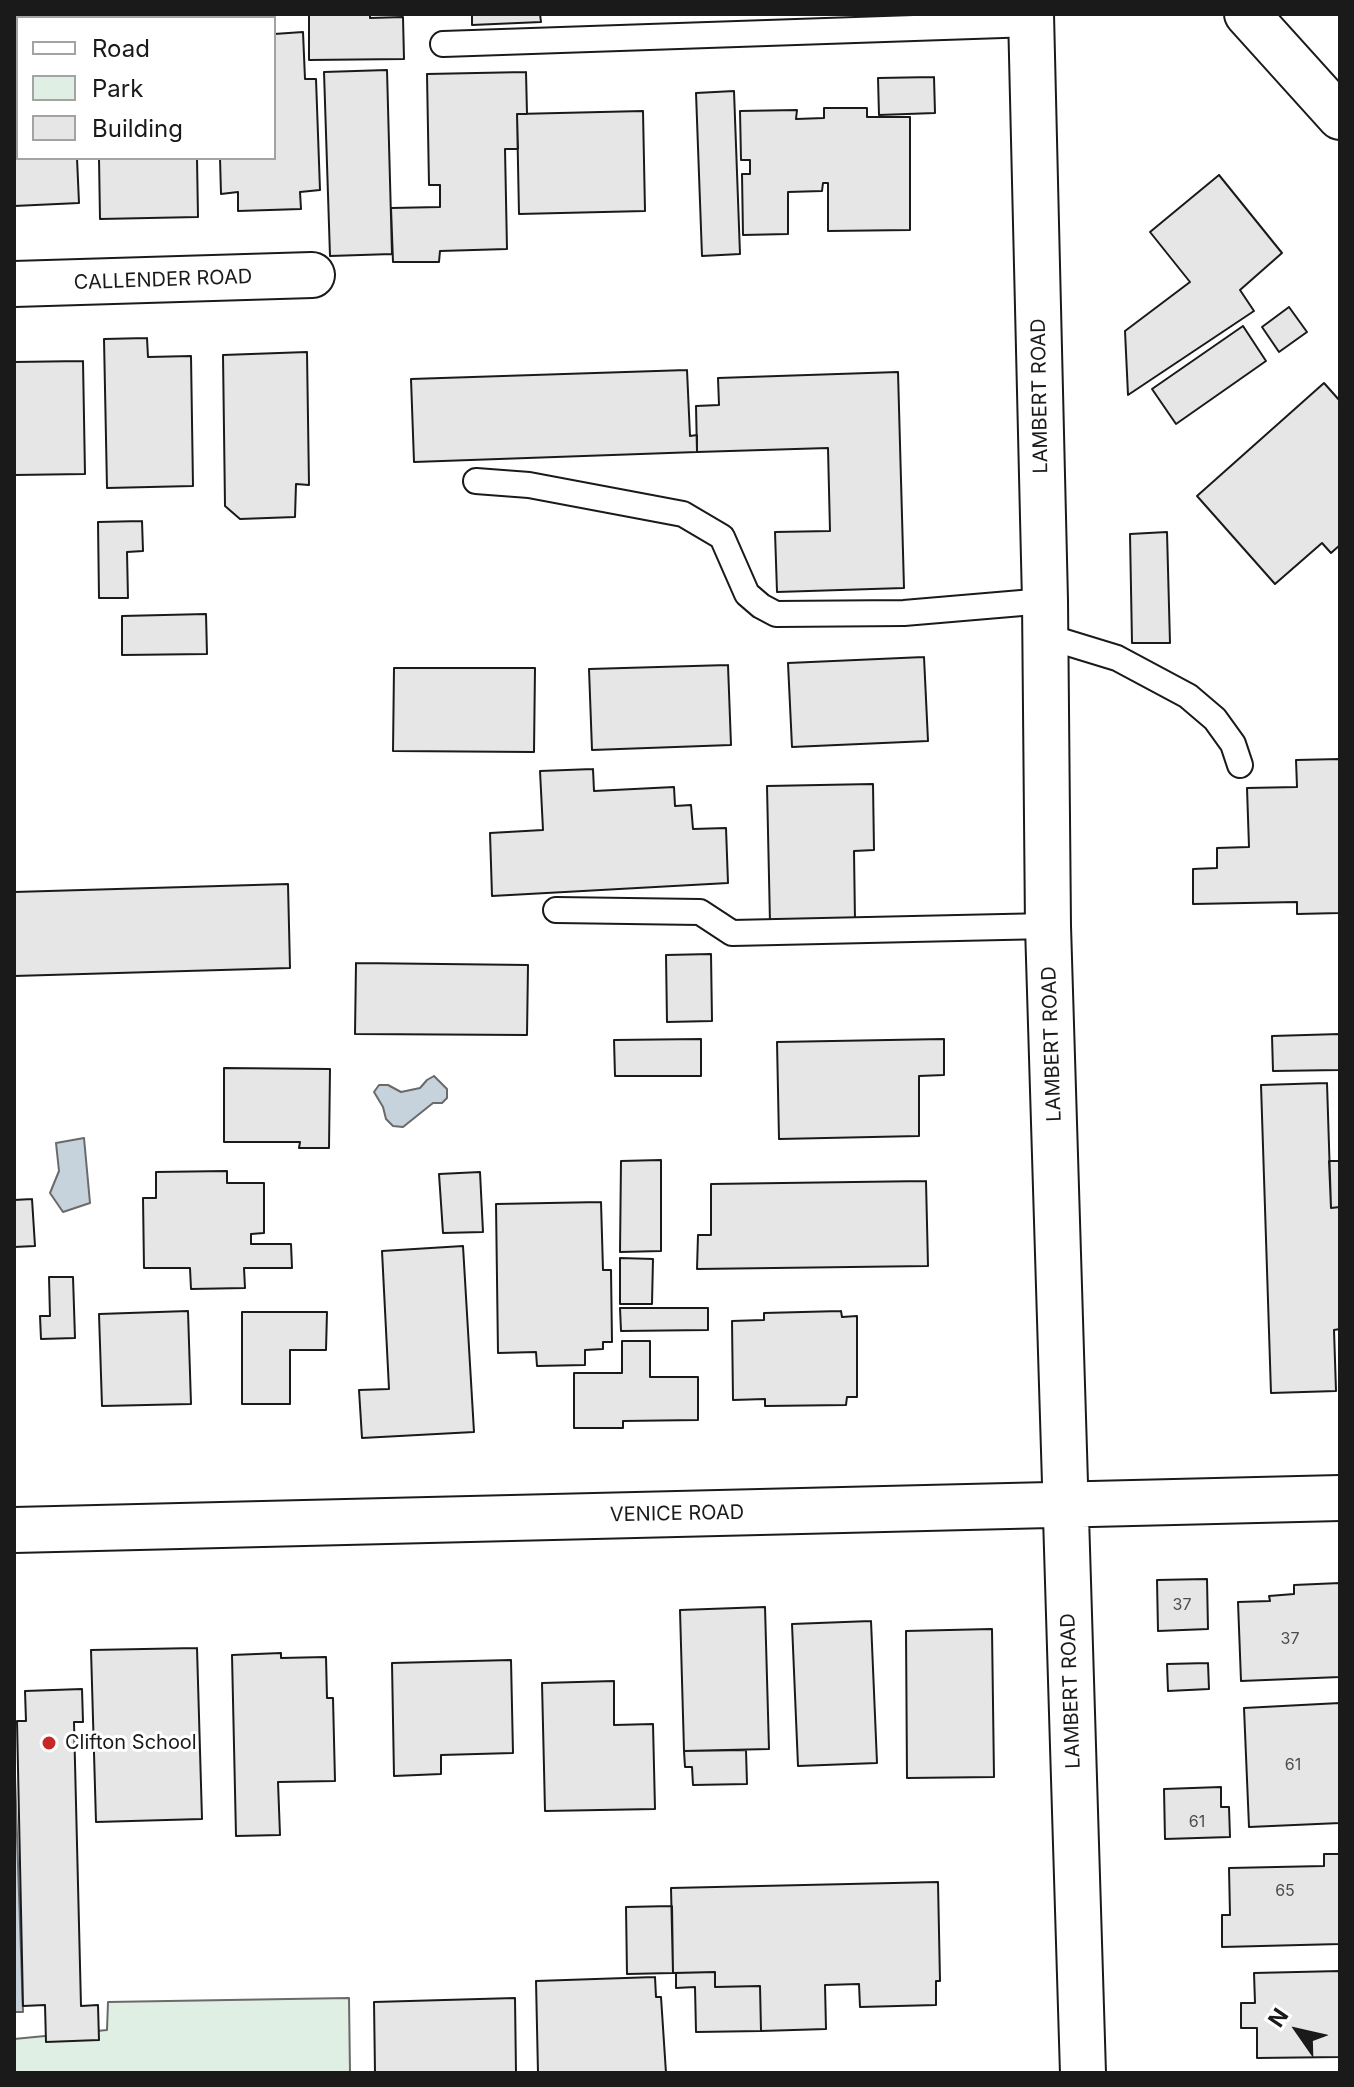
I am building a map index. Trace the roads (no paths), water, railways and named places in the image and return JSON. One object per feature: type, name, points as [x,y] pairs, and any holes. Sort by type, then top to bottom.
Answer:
[{"type":"street","points":[[1247,14],[1340,117]]},
{"type":"street","name":"LAMBERT ROAD","points":[[1032,19],[1045,619],[1048,926],[1083,2073]]},
{"type":"street","name":"CALLENDER ROAD","points":[[14,284],[312,275]]},
{"type":"street","name":"VENICE ROAD","points":[[14,1530],[1340,1498]]},
{"type":"lane","points":[[443,44],[1032,19]]},
{"type":"lane","points":[[476,481],[529,485],[683,514],[722,537],[747,594],[776,614],[904,613],[1045,619],[1188,696],[1215,719],[1233,744],[1240,765]]},
{"type":"lane","points":[[556,910],[700,912],[732,933],[1048,926]]},
{"type":"place","name":"Clifton School","points":[[49,1743]]}]
